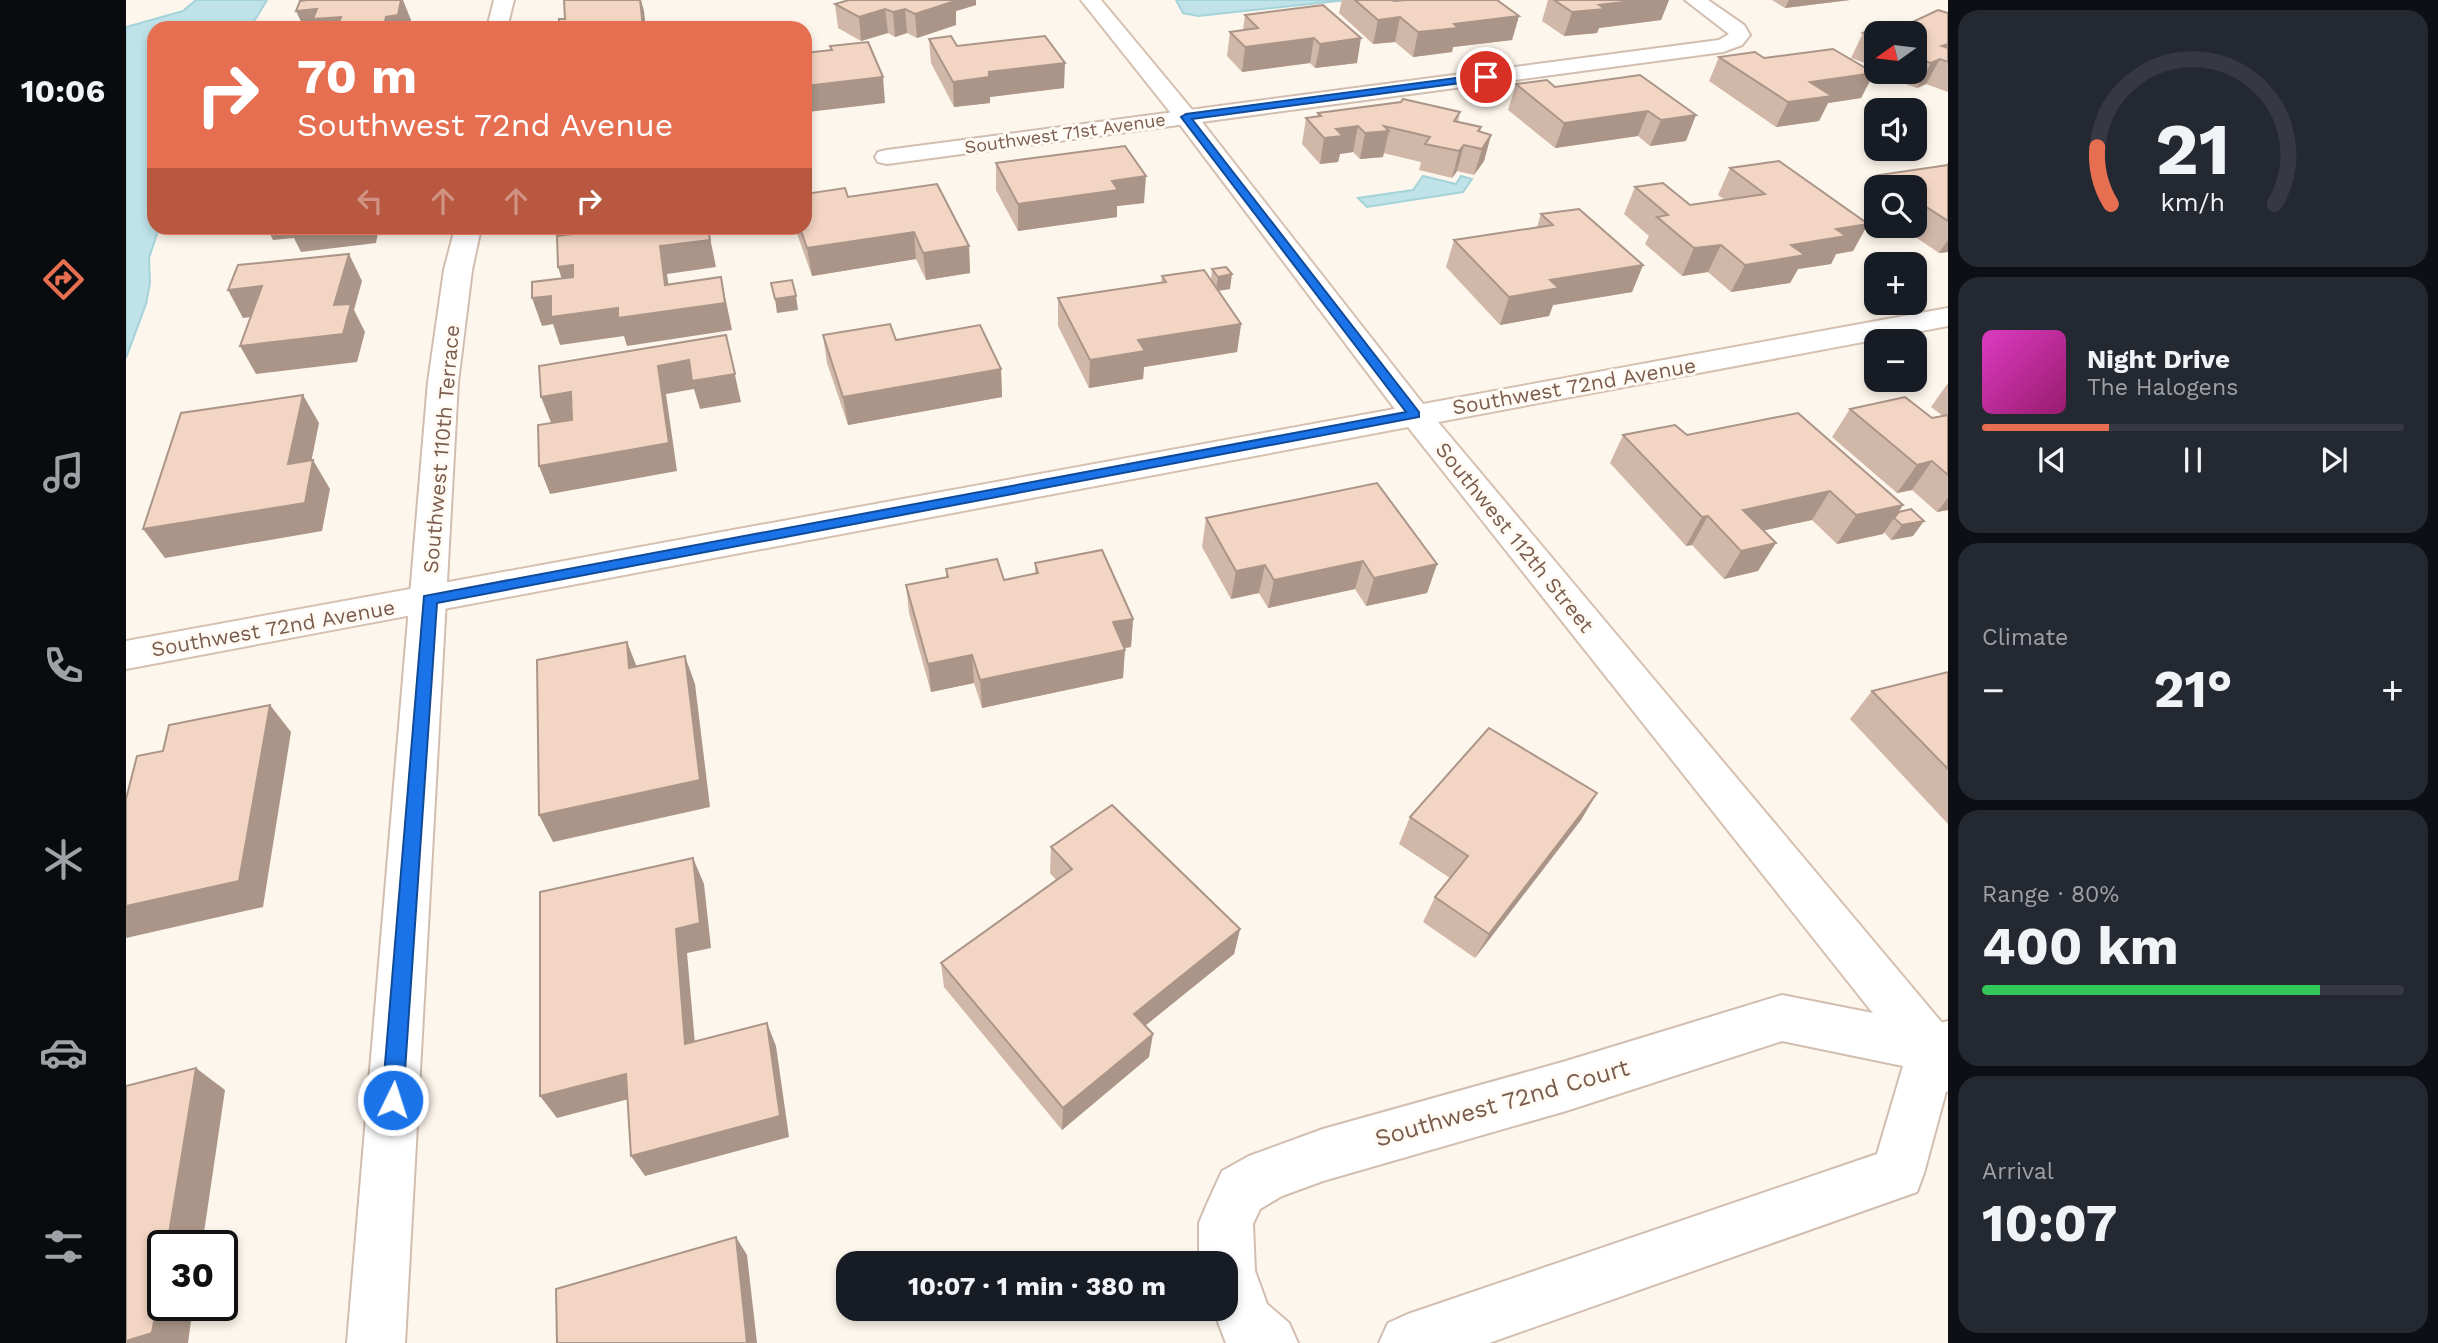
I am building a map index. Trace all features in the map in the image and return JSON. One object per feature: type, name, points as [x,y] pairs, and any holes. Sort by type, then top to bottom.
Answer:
[{"type":"street","points":[[499,21],[504,0]]},
{"type":"street","name":"Southwest 112th Street","points":[[1091,0],[1186,117],[1415,415],[1943,1053]]},
{"type":"street","name":"Southwest 71st Avenue","points":[[887,157],[1723,46],[1735,41],[1740,35],[1729,22],[1695,0]]},
{"type":"street","name":"Southwest 110th Terrace","points":[[376,1343],[430,599],[431,537],[443,382],[458,270],[466,235]]},
{"type":"street","name":"Southwest 72nd Avenue","points":[[126,655],[1948,317]]},
{"type":"street","name":"Southwest 72nd Court","points":[[1269,1343],[1246,1323],[1241,1310],[1227,1270],[1226,1223],[1241,1190],[1268,1175],[1323,1155],[1566,1086],[1782,1018],[1943,1053]]},
{"type":"street","points":[[1408,1343],[1898,1172],[1943,1053]]},
{"type":"water","points":[[196,0],[267,0],[254,21],[147,21],[183,11]]},
{"type":"water","points":[[1176,0],[1347,0],[1198,16],[1183,13]]},
{"type":"water","points":[[147,21],[147,235],[157,235],[149,258],[150,283],[146,304],[126,358],[126,27]]},
{"type":"water","points":[[1423,176],[1456,184],[1461,176],[1472,179],[1463,192],[1367,207],[1358,198],[1413,190]]},
{"type":"building","points":[[401,0],[398,15],[386,17],[385,21],[340,21],[341,17],[313,19],[317,9],[296,11],[300,1]]},
{"type":"building","points":[[564,0],[640,0],[642,21],[559,21],[565,19]]},
{"type":"building","points":[[849,0],[955,1],[915,14],[905,9],[893,12],[885,9],[859,17],[835,4]]},
{"type":"building","points":[[1355,0],[1497,0],[1519,16],[1454,24],[1458,28],[1418,32],[1400,17],[1378,20]]},
{"type":"building","points":[[1554,0],[1640,0],[1599,5],[1605,9],[1572,12]]},
{"type":"building","points":[[1323,5],[1361,38],[1320,44],[1314,38],[1245,47],[1230,32],[1258,28],[1245,15]]},
{"type":"building","points":[[1938,10],[1948,13],[1948,44],[1942,46],[1948,48],[1948,62],[1940,59],[1927,62],[1927,21],[1915,21]]},
{"type":"building","points":[[951,36],[957,46],[1045,36],[1065,63],[989,72],[989,77],[953,82],[929,39]]},
{"type":"building","points":[[868,42],[883,77],[812,85],[812,52],[832,50],[830,46]]},
{"type":"building","points":[[1833,49],[1864,67],[1864,74],[1810,82],[1832,96],[1788,102],[1719,57],[1755,52],[1764,58]]},
{"type":"building","points":[[1640,75],[1696,115],[1661,120],[1648,111],[1564,123],[1516,84],[1547,80],[1555,87]]},
{"type":"building","points":[[1403,99],[1460,112],[1454,121],[1481,127],[1478,131],[1491,135],[1482,149],[1464,145],[1459,151],[1425,144],[1430,137],[1384,126],[1389,131],[1365,133],[1358,126],[1336,129],[1343,136],[1324,138],[1306,118],[1321,116],[1318,113],[1401,102]]},
{"type":"building","points":[[1125,146],[1146,176],[1112,181],[1118,190],[1018,204],[996,163]]},
{"type":"building","points":[[1779,161],[1864,221],[1864,225],[1836,229],[1846,236],[1791,245],[1805,255],[1745,265],[1721,245],[1694,248],[1657,217],[1668,215],[1635,187],[1663,183],[1690,205],[1765,194],[1730,168]]},
{"type":"building","points":[[1948,165],[1948,221],[1927,207],[1927,175],[1879,175]]},
{"type":"building","points":[[937,184],[969,246],[923,253],[914,232],[807,248],[802,235],[812,235],[812,193],[845,188],[848,197]]},
{"type":"building","points":[[1579,209],[1643,265],[1550,280],[1559,288],[1509,297],[1454,240],[1553,225],[1541,214]]},
{"type":"building","points":[[709,235],[710,240],[660,246],[665,285],[721,277],[725,303],[618,318],[618,308],[551,317],[551,296],[532,298],[532,282],[573,277],[573,265],[558,267],[557,236]]},
{"type":"building","points":[[349,254],[334,305],[351,304],[343,334],[240,346],[262,286],[228,290],[238,265]]},
{"type":"building","points":[[1226,267],[1232,274],[1218,277],[1212,269]]},
{"type":"building","points":[[1204,270],[1241,324],[1138,340],[1145,351],[1090,360],[1058,298],[1166,282],[1162,276]]},
{"type":"building","points":[[792,280],[796,296],[775,299],[771,283]]},
{"type":"building","points":[[890,324],[896,340],[980,325],[1001,369],[843,397],[823,335]]},
{"type":"building","points":[[726,335],[735,374],[692,381],[689,360],[658,366],[669,443],[539,466],[538,425],[572,420],[571,392],[541,397],[539,366]]},
{"type":"building","points":[[303,395],[288,464],[313,460],[305,503],[143,529],[181,413]]},
{"type":"building","points":[[1905,397],[1932,418],[1948,415],[1948,475],[1932,461],[1917,465],[1850,409]]},
{"type":"building","points":[[1798,413],[1903,505],[1856,515],[1830,491],[1743,510],[1776,543],[1741,551],[1708,516],[1702,517],[1623,435],[1675,425],[1687,435]]},
{"type":"building","points":[[1377,483],[1437,564],[1374,578],[1363,561],[1274,580],[1265,565],[1236,571],[1206,518]]},
{"type":"building","points":[[1911,509],[1924,521],[1902,525],[1894,518],[1899,512]]},
{"type":"building","points":[[1102,550],[1133,619],[1113,622],[1125,650],[980,680],[972,655],[928,664],[906,585],[948,577],[946,569],[997,559],[1004,580],[1038,573],[1035,563]]},
{"type":"building","points":[[627,642],[629,668],[685,656],[700,780],[539,815],[537,660]]},
{"type":"building","points":[[1948,672],[1948,769],[1872,691]]},
{"type":"building","points":[[270,705],[239,881],[126,906],[126,799],[137,756],[163,751],[169,725]]},
{"type":"building","points":[[1489,728],[1597,793],[1489,934],[1435,897],[1468,856],[1410,817]]},
{"type":"building","points":[[1112,805],[1240,929],[1134,1014],[1153,1034],[1063,1108],[941,963],[1072,869],[1051,847]]},
{"type":"building","points":[[693,858],[700,923],[676,929],[685,1044],[767,1023],[780,1116],[631,1156],[626,1074],[540,1096],[540,892]]},
{"type":"building","points":[[196,1068],[170,1230],[147,1230],[147,1321],[154,1321],[152,1333],[126,1341],[126,1086]]},
{"type":"building","points":[[736,1237],[747,1343],[557,1343],[556,1289]]},
{"type":"route","points":[[393,1100],[430,599],[1415,415],[1186,117],[1486,77]]}]
